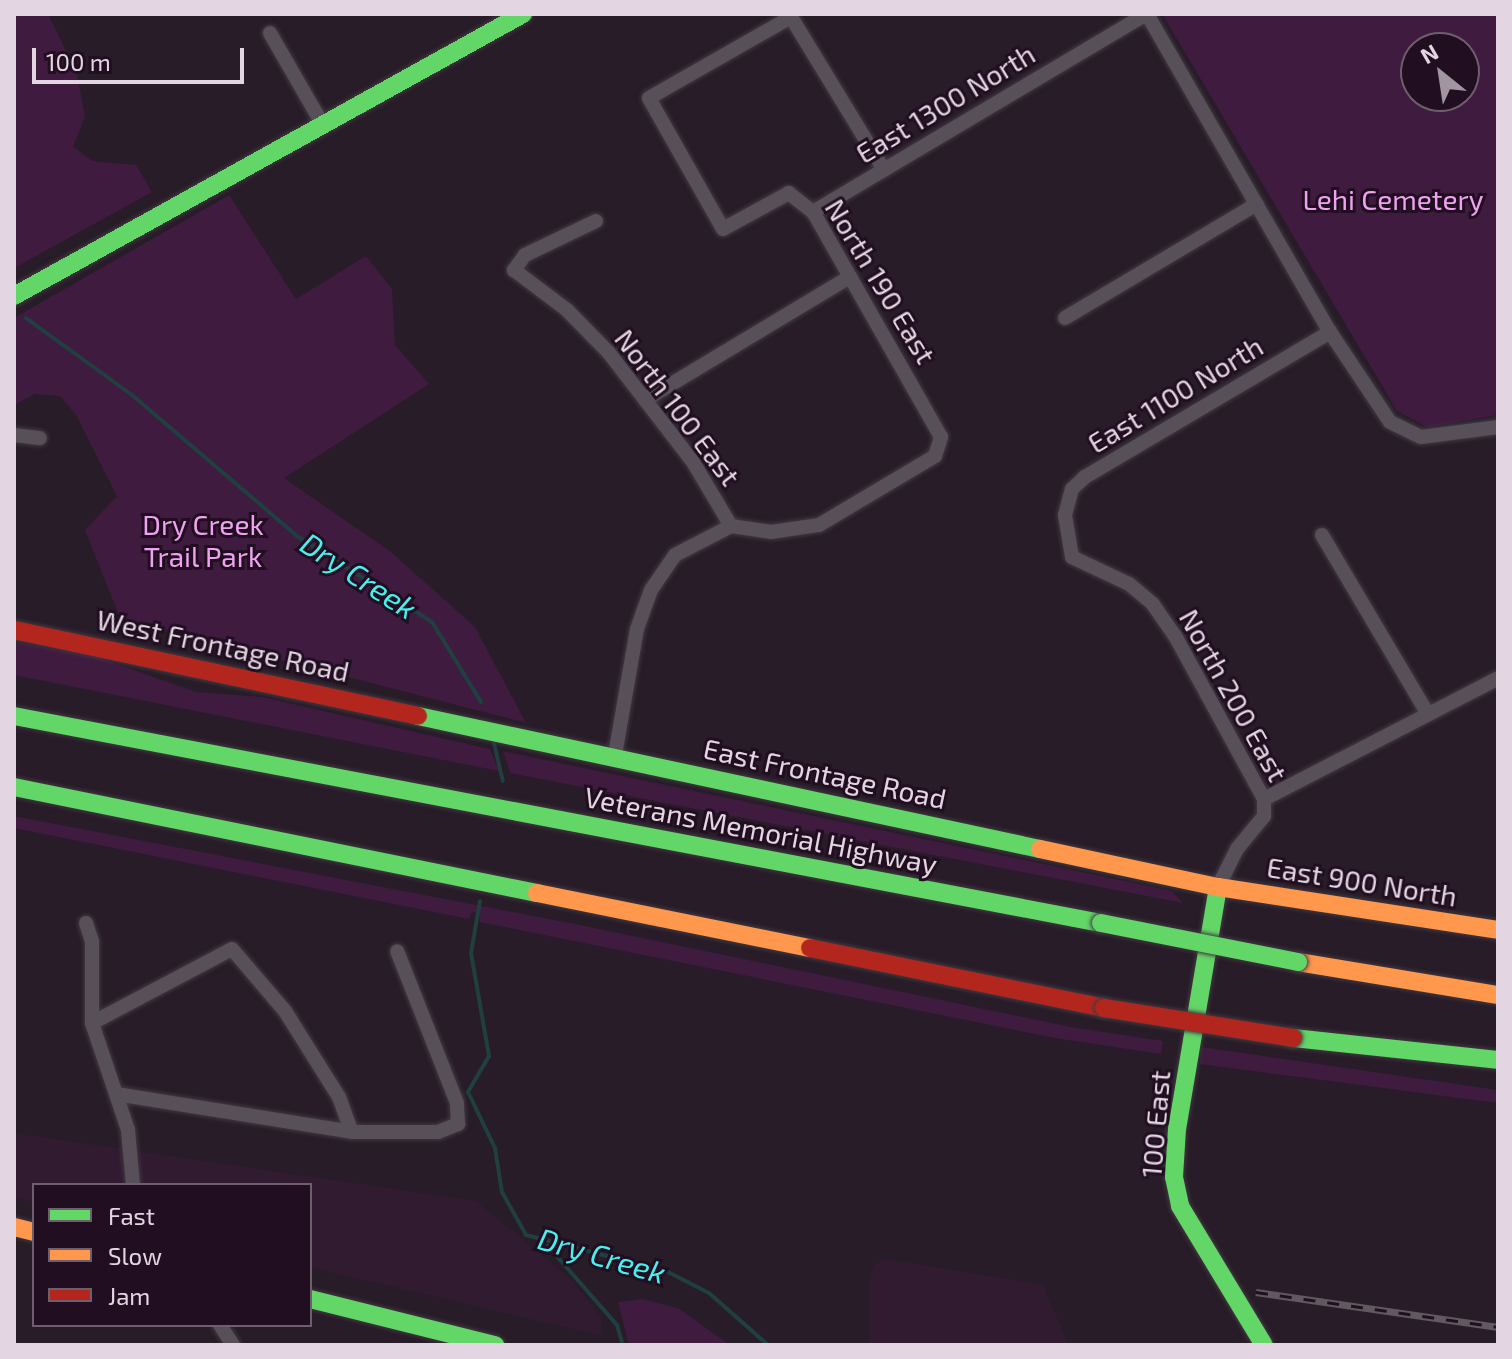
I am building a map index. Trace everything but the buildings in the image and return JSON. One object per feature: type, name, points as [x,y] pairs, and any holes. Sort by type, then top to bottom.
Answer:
[{"type":"main road","points":[[14,296],[324,127],[523,14]]},
{"type":"main road","name":"West Frontage Road","points":[[14,630],[420,715]]},
{"type":"main road","name":"East Frontage Road","points":[[420,715],[1218,887]]},
{"type":"main road","name":"Veterans Memorial Highway","points":[[14,716],[1298,962],[1498,995]]},
{"type":"main road","points":[[14,787],[1104,1008],[1293,1038],[1498,1060]]},
{"type":"main road","name":"East 900 North","points":[[1218,887],[1498,930]]},
{"type":"main road","name":"100 East","points":[[1218,887],[1177,1129],[1174,1177],[1180,1206],[1264,1345]]},
{"type":"main road","points":[[312,1299],[495,1345]]},
{"type":"street","points":[[1146,14],[1330,332],[1377,407],[1406,432],[1437,436],[1498,427]]},
{"type":"street","name":"East 1300 North","points":[[813,212],[1146,14]]},
{"type":"street","name":"North 190 East","points":[[731,526],[771,532],[819,525],[935,456],[941,437],[813,212],[789,193],[723,229],[649,98],[791,17],[884,170]]},
{"type":"street","points":[[270,33],[324,127]]},
{"type":"street","points":[[1065,318],[1257,204]]},
{"type":"street","name":"North 100 East","points":[[596,221],[525,255],[514,270],[567,310],[645,400],[693,462],[731,526],[675,555],[651,590],[637,629],[615,755]]},
{"type":"street","points":[[645,400],[850,277]]},
{"type":"street","name":"East 1100 North","points":[[1065,515],[1072,489],[1085,477],[1330,332]]},
{"type":"street","points":[[14,435],[40,438]]},
{"type":"street","name":"North 200 East","points":[[1065,515],[1072,557],[1129,584],[1153,604],[1175,636],[1264,799],[1264,816],[1237,849],[1218,887]]},
{"type":"street","points":[[1322,535],[1428,714]]},
{"type":"street","points":[[1264,799],[1498,678]]},
{"type":"street","points":[[86,923],[92,941],[92,1023],[128,1130],[133,1183]]},
{"type":"street","points":[[92,1023],[232,949],[285,1011],[339,1097],[352,1132]]},
{"type":"street","points":[[116,1094],[352,1132],[438,1132],[458,1124],[457,1103],[397,951]]},
{"type":"street","points":[[221,1327],[233,1345]]},
{"type":"shaded area","points":[[14,1133],[476,1201],[572,1280],[601,1317],[602,1336],[312,1267],[312,1183],[32,1183],[32,1202],[14,1197]]},
{"type":"shaded area","points":[[884,1259],[1042,1284],[1069,1345],[869,1345],[869,1279],[874,1265]]},
{"type":"green space","points":[[14,14],[48,14],[77,73],[85,117],[73,146],[92,161],[136,165],[152,192],[14,268]]},
{"type":"green space","name":"Lehi Cemetery","points":[[1162,14],[1498,14],[1498,415],[1427,427],[1397,411]]},
{"type":"green space","name":"Dry Creek Trail Park","points":[[229,195],[296,299],[366,256],[392,289],[395,345],[429,384],[284,478],[391,552],[475,627],[526,723],[120,618],[85,530],[117,496],[76,415],[60,396],[35,394],[14,405],[14,318]]},
{"type":"green space","points":[[14,642],[97,657],[196,692],[262,697],[490,749],[499,771],[14,675]]},
{"type":"green space","points":[[503,751],[1172,891],[1183,903],[510,773]]},
{"type":"green space","points":[[14,816],[575,924],[1071,1027],[1163,1041],[1161,1054],[1055,1038],[480,922],[479,914],[472,912],[469,919],[14,828]]},
{"type":"green space","points":[[1201,1047],[1498,1090],[1498,1103],[1200,1064]]},
{"type":"green space","points":[[642,1299],[678,1308],[730,1345],[629,1345],[618,1302]]},
{"type":"waterway","name":"Dry Creek","points":[[26,318],[132,395],[297,536],[432,622],[481,702]]},
{"type":"waterway","name":"Dry Creek","points":[[494,743],[503,781]]},
{"type":"waterway","name":"Dry Creek","points":[[480,901],[471,953],[489,1056],[468,1092],[495,1148],[502,1192],[526,1235],[668,1272],[709,1293],[768,1345]]},
{"type":"waterway","points":[[548,1246],[617,1325],[622,1342]]},
{"type":"railway","points":[[1256,1292],[1498,1327]]},
{"type":"traffic: fast","points":[[14,296],[523,14]]},
{"type":"traffic: fast","points":[[14,716],[1101,923]]},
{"type":"traffic: fast","points":[[418,716],[1040,849]]},
{"type":"traffic: fast","points":[[14,787],[537,893]]},
{"type":"traffic: fast","points":[[1218,887],[1177,1129],[1174,1177],[1180,1206],[1264,1345]]},
{"type":"traffic: fast","points":[[1101,923],[1298,962]]},
{"type":"traffic: fast","points":[[1293,1038],[1498,1060]]},
{"type":"traffic: fast","points":[[312,1299],[495,1345]]},
{"type":"traffic: slow","points":[[1040,849],[1218,887],[1498,930]]},
{"type":"traffic: slow","points":[[537,893],[810,948]]},
{"type":"traffic: slow","points":[[1298,962],[1498,995]]},
{"type":"traffic: slow","points":[[14,1227],[32,1232]]},
{"type":"traffic: jam","points":[[14,630],[418,716]]},
{"type":"traffic: jam","points":[[810,948],[1104,1008]]},
{"type":"traffic: jam","points":[[1104,1008],[1293,1038]]}]
